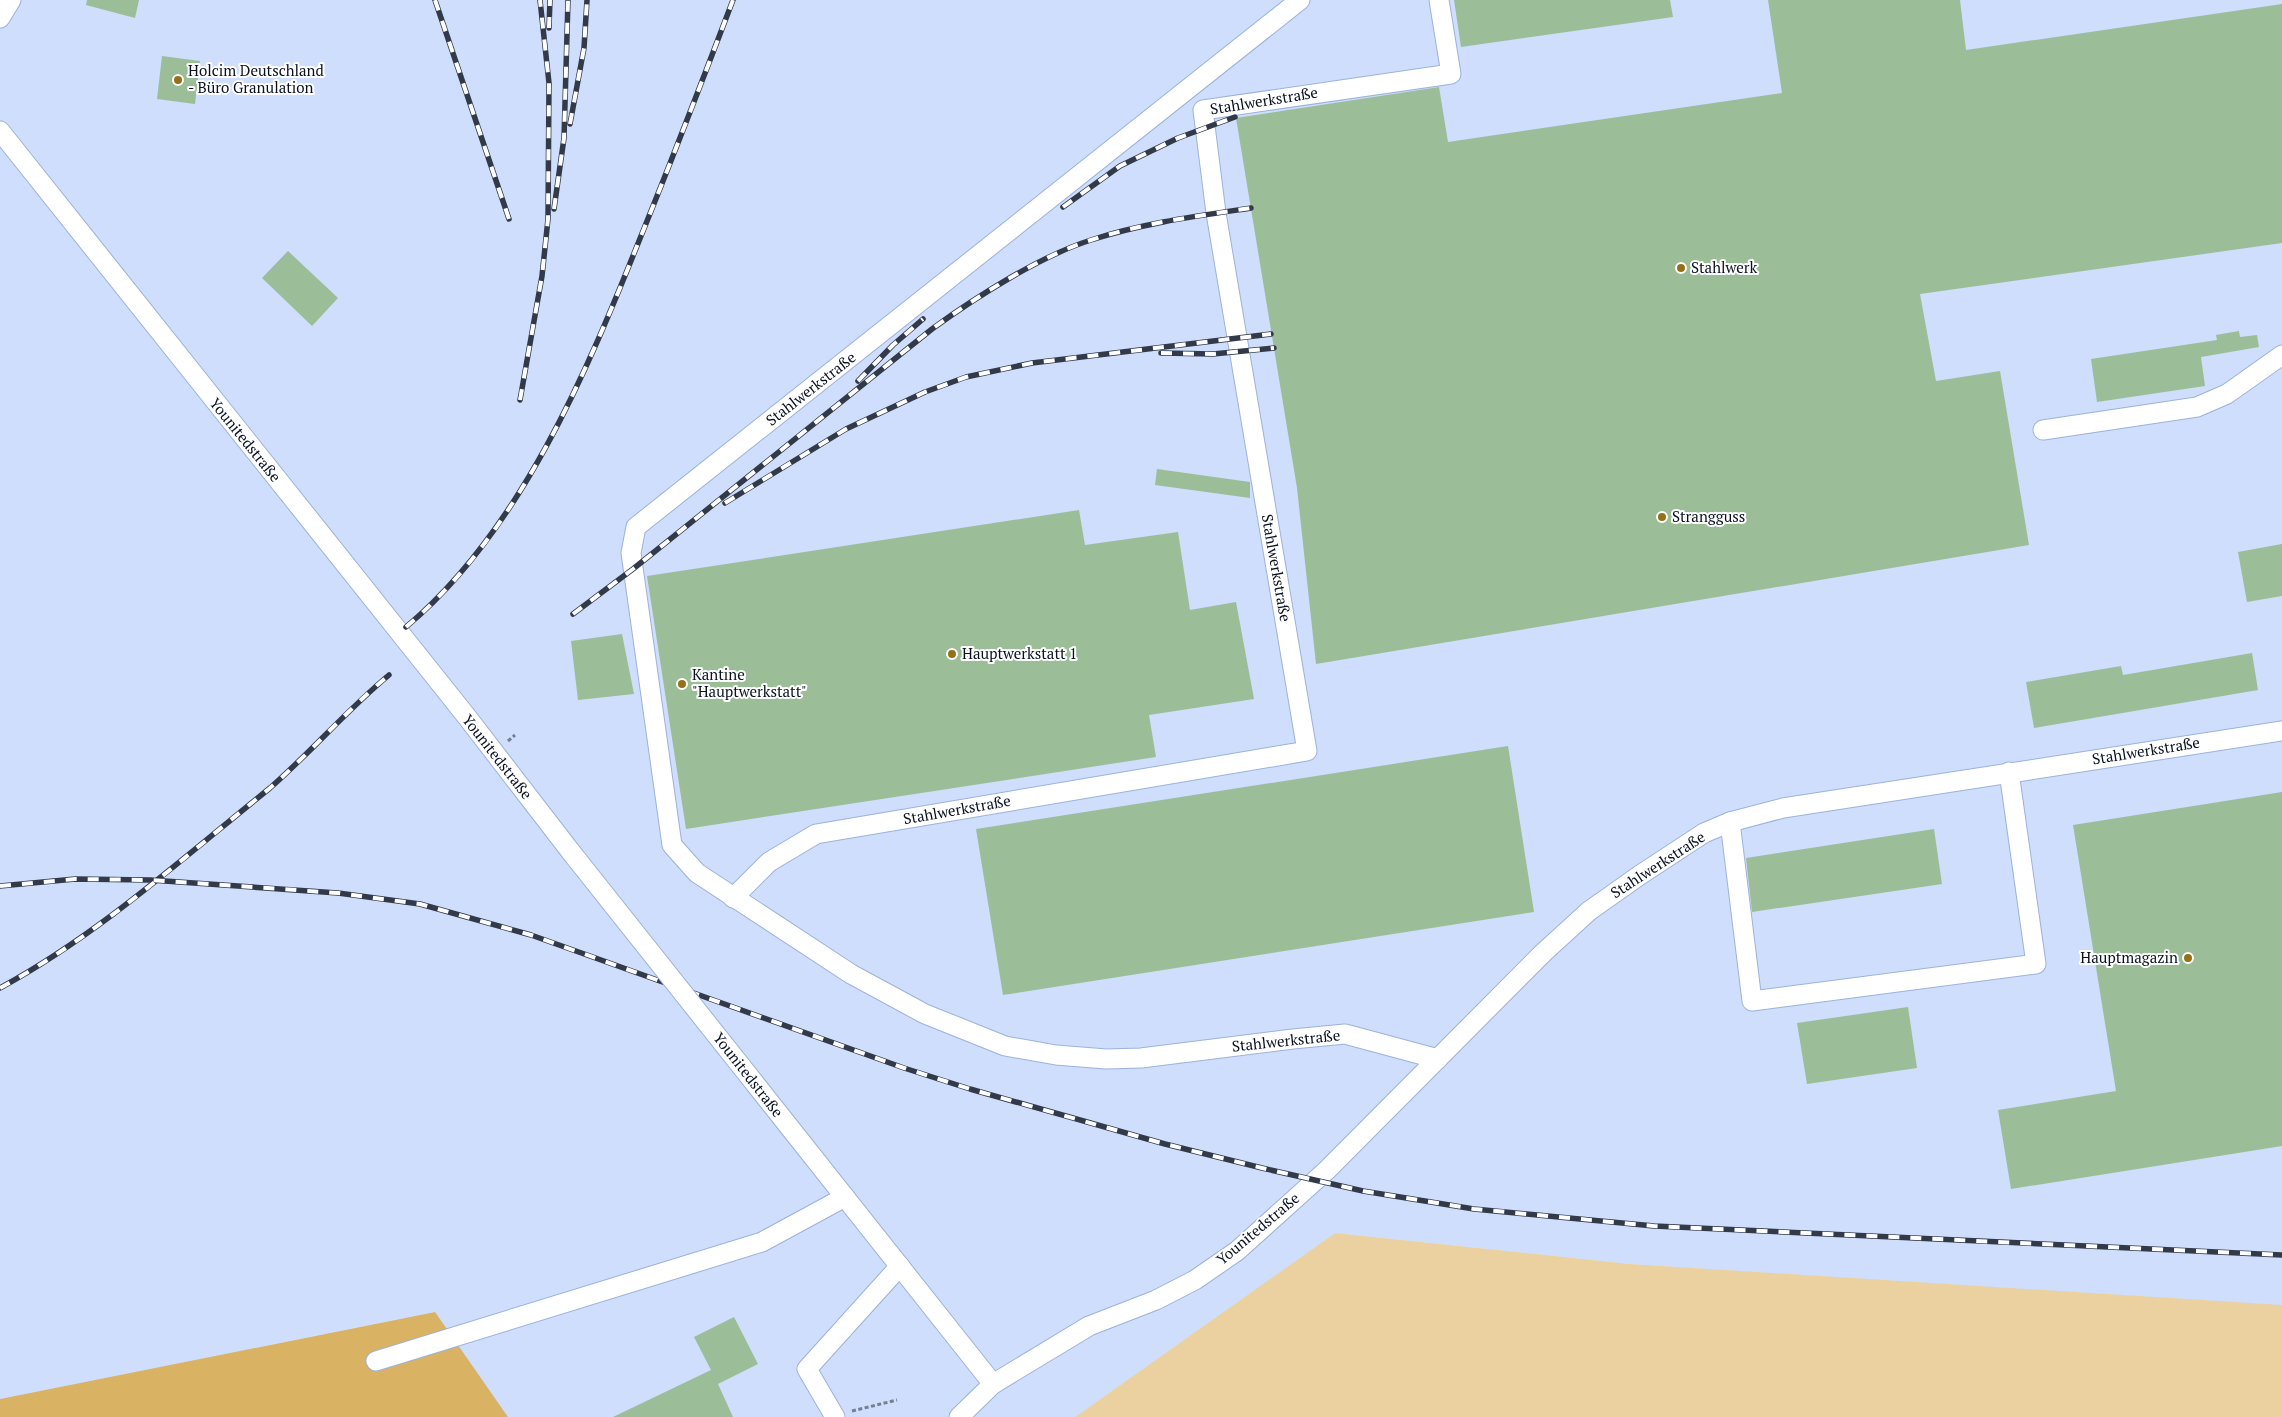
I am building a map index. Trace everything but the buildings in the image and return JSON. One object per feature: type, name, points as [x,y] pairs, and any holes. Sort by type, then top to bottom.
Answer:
[{"type":"lane","points":[[0,18],[11,0]]},
{"type":"lane","name":"Stahlwerkstraße","points":[[1300,0],[636,527],[631,553],[672,845],[697,873],[851,974],[924,1014],[1005,1046],[1056,1055],[1141,1058],[1345,1034],[1438,1059],[1543,953],[1589,912],[1704,833],[1730,822],[1783,808],[2282,731]]},
{"type":"lane","name":"Stahlwerkstraße","points":[[733,898],[769,862],[816,834],[1307,751],[1216,213],[1203,110],[1451,74],[1439,0]]},
{"type":"lane","name":"Younitedstraße","points":[[0,131],[380,608],[993,1384]]},
{"type":"lane","points":[[2043,430],[2197,407],[2227,394],[2282,355]]},
{"type":"lane","points":[[1730,822],[1752,1001],[2036,964],[2009,772]]},
{"type":"lane","name":"Younitedstraße","points":[[959,1417],[993,1384],[1088,1326],[1156,1300],[1195,1280],[1237,1251],[1326,1170],[1438,1059]]},
{"type":"lane","points":[[376,1361],[762,1242],[845,1197]]},
{"type":"lane","points":[[834,1416],[807,1369],[900,1266]]},
{"type":"path","points":[[506,743],[515,734]]},
{"type":"path","points":[[834,1416],[897,1400]]},
{"type":"shaded area","points":[[0,0],[2282,0],[2282,1307],[1630,1264],[1335,1233],[1075,1417],[508,1417],[434,1312],[0,1399]]},
{"type":"shaded area","points":[[1335,1233],[1630,1264],[2282,1305],[2282,1417],[1075,1417]]},
{"type":"shaded area","points":[[435,1312],[508,1417],[0,1417],[0,1399]]},
{"type":"railway","points":[[435,0],[509,219]]},
{"type":"railway","points":[[520,400],[542,276],[548,219],[549,83],[540,0]]},
{"type":"railway","points":[[549,28],[550,0]]},
{"type":"railway","points":[[554,209],[564,138],[568,0]]},
{"type":"railway","points":[[570,124],[584,48],[587,0]]},
{"type":"railway","points":[[406,627],[447,588],[484,544],[517,497],[546,446],[598,341],[733,0]]},
{"type":"railway","points":[[1063,207],[1120,166],[1178,138],[1235,117]]},
{"type":"railway","points":[[573,614],[633,569],[932,329],[1009,278],[1071,247],[1111,234],[1170,221],[1251,208]]},
{"type":"railway","points":[[858,381],[893,345],[923,319]]},
{"type":"railway","points":[[725,503],[846,429],[925,392],[966,377],[1032,363],[1271,334]]},
{"type":"railway","points":[[1161,353],[1213,354],[1274,348]]},
{"type":"railway","points":[[0,988],[36,967],[106,920],[172,868],[270,788],[358,702],[389,675]]},
{"type":"railway","points":[[0,886],[75,879],[150,880],[338,893],[420,904],[531,935],[904,1068],[970,1089],[1165,1144],[1262,1168],[1363,1191],[1474,1209],[1654,1226],[2282,1255]]},
{"type":"place","name":"Holcim Deutschland - Büro Granulation","points":[[178,80]]},
{"type":"place","name":"Stahlwerk","points":[[1681,268]]},
{"type":"place","name":"Strangguss","points":[[1662,517]]},
{"type":"place","name":"Hauptwerkstatt 1","points":[[952,654]]},
{"type":"place","name":"Kantine \"Hauptwerkstatt\"","points":[[682,684]]},
{"type":"place","name":"Hauptmagazin","points":[[2188,958]]}]
